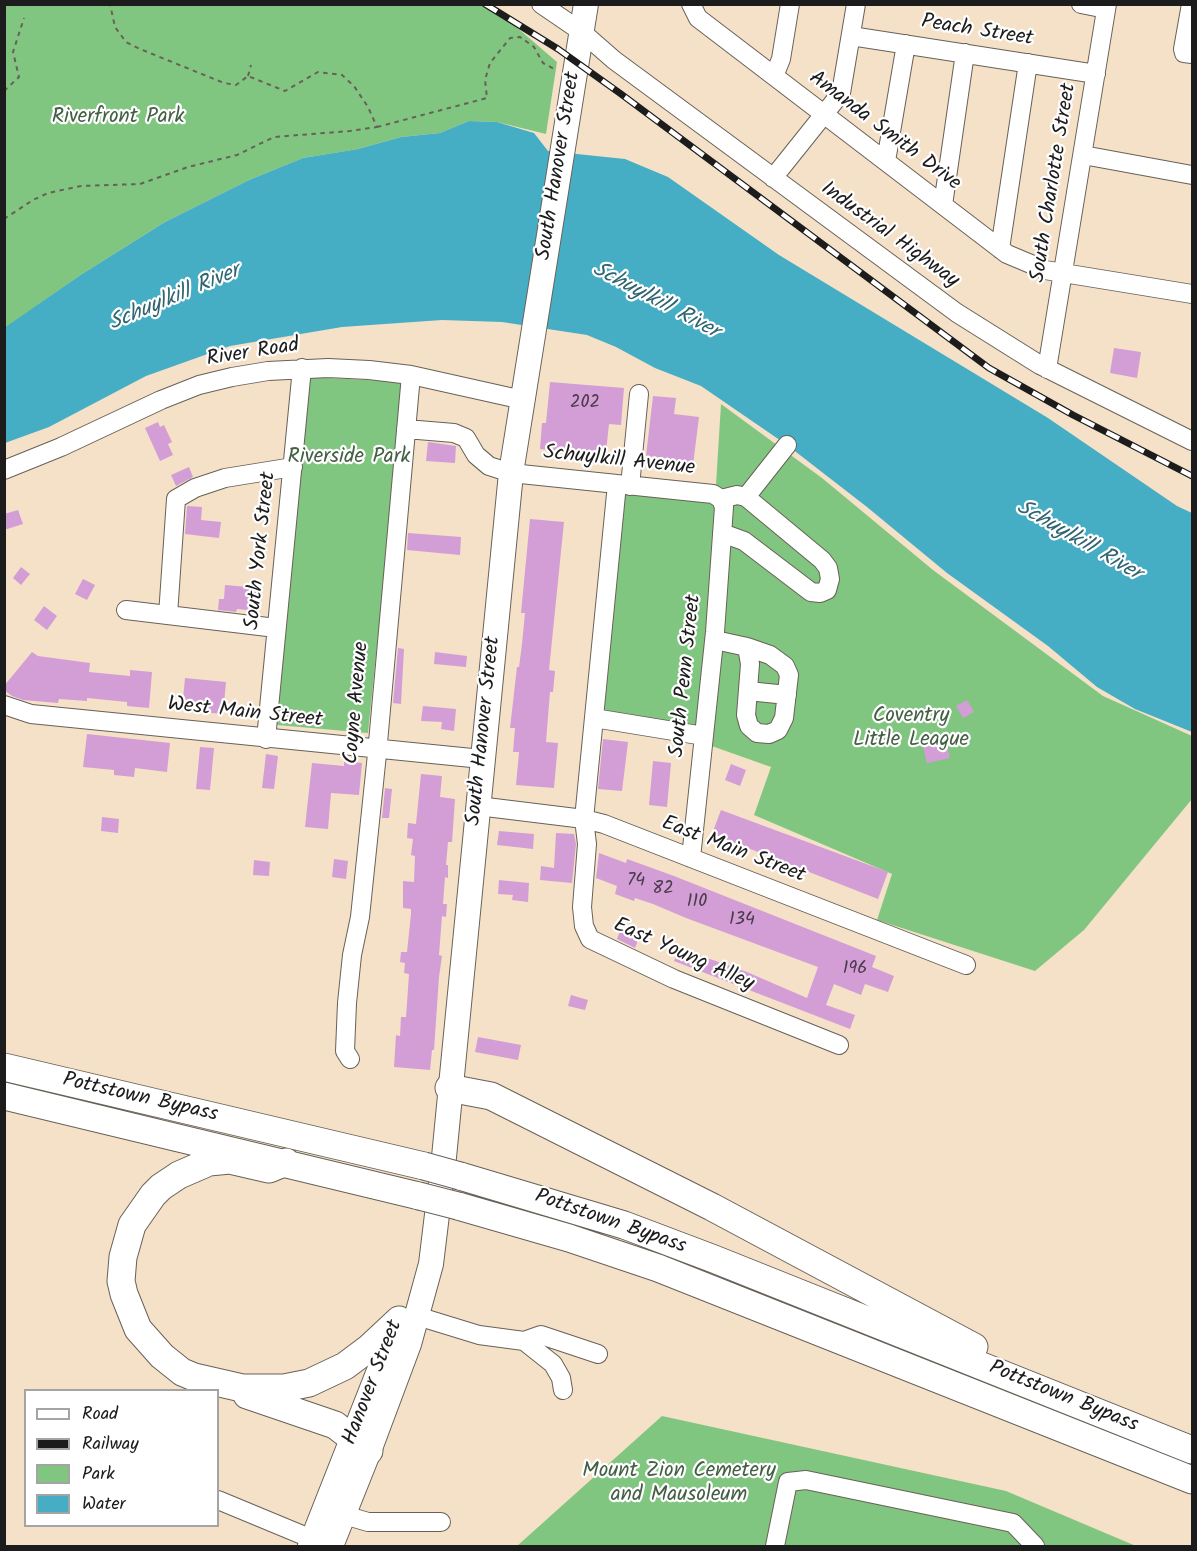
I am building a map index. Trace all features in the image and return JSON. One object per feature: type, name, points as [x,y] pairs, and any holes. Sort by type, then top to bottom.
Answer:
[{"type":"highway","name":"Pottstown Bypass","points":[[4,1067],[424,1166],[571,1208],[646,1233],[1192,1450]]},
{"type":"highway","points":[[449,1088],[491,1096],[712,1207],[1029,1376],[1049,1392]]},
{"type":"highway","name":"Pottstown Bypass","points":[[4,1096],[286,1162],[419,1196],[447,1213],[569,1238],[658,1268],[1192,1480]]},
{"type":"highway","points":[[286,1162],[269,1170],[230,1160],[209,1162],[161,1187],[138,1215],[128,1235],[123,1257],[122,1281],[131,1316],[154,1349],[182,1371],[335,1425],[361,1445]]},
{"type":"highway","points":[[194,1377],[242,1388],[284,1388],[303,1385],[345,1366],[408,1318]]},
{"type":"main road","name":"South Hanover Street","points":[[449,1088],[511,473],[586,4]]},
{"type":"main road","name":"Hanover Street","points":[[318,1544],[361,1445],[447,1213],[444,1157],[449,1088]]},
{"type":"main road","name":"Hanover Street","points":[[318,1544],[344,1515],[361,1445]]},
{"type":"street","name":"Industrial Highway","points":[[541,4],[582,32],[614,60],[957,314],[1047,369],[1192,441]]},
{"type":"street","name":"Amanda Smith Drive","points":[[691,4],[698,18],[1000,249],[1027,264],[1045,270],[1192,294]]},
{"type":"street","points":[[774,76],[781,59],[790,4]]},
{"type":"street","points":[[773,178],[841,93],[856,4]]},
{"type":"street","points":[[1081,4],[1106,7]]},
{"type":"street","points":[[1191,4],[1183,49],[1184,53],[1192,54]]},
{"type":"street","name":"South Charlotte Street","points":[[1047,369],[1106,7]]},
{"type":"street","name":"Peach Street","points":[[851,36],[1096,74]]},
{"type":"street","points":[[886,161],[906,44]]},
{"type":"street","points":[[943,205],[965,53]]},
{"type":"street","points":[[1000,249],[1028,63]]},
{"type":"street","points":[[1083,155],[1192,175]]},
{"type":"street","name":"River Road","points":[[4,470],[61,447],[161,399],[199,386],[259,372],[302,368],[369,370],[411,375],[523,400]]},
{"type":"street","name":"South York Street","points":[[266,739],[302,368]]},
{"type":"street","name":"Coyne Avenue","points":[[350,1059],[345,1051],[347,1004],[352,955],[360,917],[411,375]]},
{"type":"street","points":[[584,819],[594,718],[624,485],[639,394]]},
{"type":"street","name":"Schuylkill Avenue","points":[[406,429],[454,433],[466,438],[476,455],[489,466],[511,473],[713,494],[721,499],[737,495],[753,503]]},
{"type":"street","points":[[722,533],[744,541],[811,592],[820,593],[826,590],[830,579],[828,568],[822,560],[753,503],[787,445]]},
{"type":"street","points":[[168,615],[176,499],[195,488],[225,478],[293,467]]},
{"type":"street","name":"South Penn Street","points":[[691,858],[715,640],[724,507],[721,499]]},
{"type":"street","points":[[126,610],[276,628]]},
{"type":"street","points":[[715,640],[747,647],[771,655],[785,666],[789,675],[784,718],[778,730],[769,734],[757,733],[749,726],[746,715],[750,664],[747,647]]},
{"type":"street","points":[[748,691],[787,695]]},
{"type":"street","name":"West Main Street","points":[[4,705],[31,714],[482,759]]},
{"type":"street","points":[[594,718],[704,736]]},
{"type":"street","name":"East Main Street","points":[[477,806],[584,819],[604,824],[966,965]]},
{"type":"street","name":"East Young Alley","points":[[584,819],[586,865],[582,907],[584,926],[590,939],[674,979],[839,1045]]},
{"type":"street","points":[[408,1318],[479,1335],[524,1341],[541,1335],[598,1354]]},
{"type":"street","points":[[524,1341],[553,1364],[561,1378],[563,1390]]},
{"type":"street","points":[[775,1546],[788,1482],[806,1480],[1013,1523],[1035,1546]]},
{"type":"street","points":[[219,1500],[318,1544]]},
{"type":"street","points":[[344,1515],[368,1522],[441,1522]]},
{"type":"path","points":[[110,4],[115,27],[126,42],[140,49],[224,83],[236,85],[248,76],[251,65]]},
{"type":"path","points":[[4,91],[19,77],[13,52],[24,18]]},
{"type":"path","points":[[4,219],[48,193],[81,186],[140,184],[188,167],[237,155],[274,137],[377,127],[487,98],[485,80],[489,63],[510,39],[520,37],[534,47],[543,63],[556,70]]},
{"type":"path","points":[[248,76],[285,91],[318,72],[342,75],[354,86],[368,107],[377,127]]},
{"type":"green space","name":"Riverfront Park","points":[[5,5],[485,5],[500,13],[557,62],[546,134],[497,122],[469,121],[440,133],[401,137],[358,149],[303,158],[249,180],[165,222],[82,274],[5,328]]},
{"type":"green space","name":"Riverside Park","points":[[309,377],[404,382],[368,733],[277,725]]},
{"type":"green space","name":"Coventry Little League","points":[[721,404],[822,478],[933,570],[1103,696],[1192,736],[1192,799],[1084,930],[1035,971],[877,920],[892,874],[754,815],[771,767],[706,744],[594,727],[612,493],[715,501]]},
{"type":"green space","name":"Mount Zion Cemetery and Mausoleum","points":[[662,1416],[1006,1491],[1136,1546],[517,1546]]},
{"type":"water","name":"Schuylkill River","points":[[469,121],[497,122],[534,133],[548,151],[625,159],[668,177],[779,255],[1048,418],[1177,506],[1192,513],[1192,732],[1135,709],[1097,687],[1048,646],[947,573],[787,445],[701,386],[655,368],[616,347],[587,335],[502,322],[442,320],[342,327],[230,346],[146,376],[49,427],[5,443],[4,328],[82,274],[165,222],[249,180],[303,158],[358,149],[401,137],[440,133]]},
{"type":"building","points":[[1114,348],[1141,352],[1137,378],[1110,373]]},
{"type":"building","points":[[550,382],[624,388],[621,425],[609,424],[606,452],[600,452],[600,455],[540,449],[542,423],[546,423]]},
{"type":"building","points":[[653,396],[676,398],[674,414],[699,417],[692,473],[663,470],[665,458],[646,456]]},
{"type":"building","points":[[158,422],[160,427],[164,425],[172,442],[168,444],[173,455],[160,461],[145,428]]},
{"type":"building","points":[[428,442],[456,446],[455,463],[426,461]]},
{"type":"building","points":[[189,467],[193,477],[176,486],[171,475]]},
{"type":"building","points":[[187,506],[202,507],[201,520],[221,522],[219,538],[185,534]]},
{"type":"building","points":[[18,510],[23,524],[4,530],[4,514]]},
{"type":"building","points":[[530,519],[564,522],[549,670],[555,671],[553,692],[550,692],[546,742],[558,743],[554,788],[516,785],[519,752],[513,752],[515,728],[510,728],[525,613],[521,613]]},
{"type":"building","points":[[408,533],[461,537],[460,555],[407,550]]},
{"type":"building","points":[[21,567],[30,574],[21,585],[13,578]]},
{"type":"building","points":[[83,579],[95,585],[87,600],[75,594]]},
{"type":"building","points":[[225,585],[259,588],[257,611],[218,610],[219,599],[224,599]]},
{"type":"building","points":[[44,606],[57,616],[47,630],[34,620]]},
{"type":"building","points":[[398,648],[404,649],[401,704],[393,703]]},
{"type":"building","points":[[32,652],[38,656],[90,663],[89,672],[130,676],[130,670],[152,672],[149,708],[127,706],[127,702],[87,698],[87,701],[59,699],[58,703],[23,700],[12,696],[4,690],[4,686]]},
{"type":"building","points":[[435,652],[467,656],[466,667],[434,664]]},
{"type":"building","points":[[185,678],[226,682],[223,714],[182,710]]},
{"type":"building","points":[[967,700],[974,712],[963,718],[956,706]]},
{"type":"building","points":[[423,706],[456,709],[454,731],[441,729],[442,722],[421,721]]},
{"type":"building","points":[[87,734],[170,743],[167,772],[135,768],[134,777],[114,775],[114,770],[83,767]]},
{"type":"building","points":[[945,738],[950,758],[927,763],[922,743]]},
{"type":"building","points":[[603,739],[628,742],[622,791],[598,789]]},
{"type":"building","points":[[200,747],[214,748],[210,790],[196,789]]},
{"type":"building","points":[[266,754],[278,756],[274,789],[262,788]]},
{"type":"building","points":[[344,761],[362,763],[359,795],[331,793],[328,829],[305,827],[312,763],[344,766]]},
{"type":"building","points":[[653,761],[671,763],[667,807],[649,805]]},
{"type":"building","points":[[731,764],[746,770],[740,786],[725,780]]},
{"type":"building","points":[[421,774],[442,776],[440,797],[455,799],[452,842],[448,842],[446,865],[448,865],[448,878],[445,877],[443,904],[447,904],[446,917],[442,916],[439,955],[442,956],[434,1050],[432,1050],[430,1070],[394,1067],[396,1035],[400,1036],[401,1017],[406,1017],[409,974],[404,973],[405,963],[400,962],[401,952],[407,952],[411,914],[411,909],[403,908],[403,881],[414,882],[415,856],[411,855],[413,839],[407,838],[408,823],[416,824]]},
{"type":"building","points":[[385,788],[392,789],[389,818],[382,818]]},
{"type":"building","points":[[721,810],[888,872],[878,899],[712,834]]},
{"type":"building","points":[[102,817],[119,819],[118,833],[101,831]]},
{"type":"building","points":[[499,831],[534,834],[533,849],[497,845]]},
{"type":"building","points":[[556,833],[574,834],[576,844],[572,883],[540,880],[541,866],[554,868]]},
{"type":"building","points":[[599,853],[626,863],[627,859],[674,876],[876,956],[872,967],[894,976],[888,992],[865,984],[861,995],[834,984],[826,1005],[855,1015],[850,1029],[674,961],[678,951],[692,956],[693,953],[747,972],[807,998],[818,967],[653,904],[635,898],[634,901],[615,894],[617,886],[596,878]]},
{"type":"building","points":[[334,859],[348,861],[346,879],[332,877]]},
{"type":"building","points":[[254,860],[270,862],[269,876],[253,875]]},
{"type":"building","points":[[499,880],[529,883],[528,902],[512,900],[513,895],[498,894]]},
{"type":"building","points":[[620,931],[639,938],[635,948],[617,939]]},
{"type":"building","points":[[571,995],[588,1000],[585,1010],[568,1006]]},
{"type":"building","points":[[478,1037],[521,1045],[518,1060],[475,1052]]},
{"type":"railway","points":[[485,4],[558,49],[621,94],[989,368],[1073,415],[1192,476]]}]
